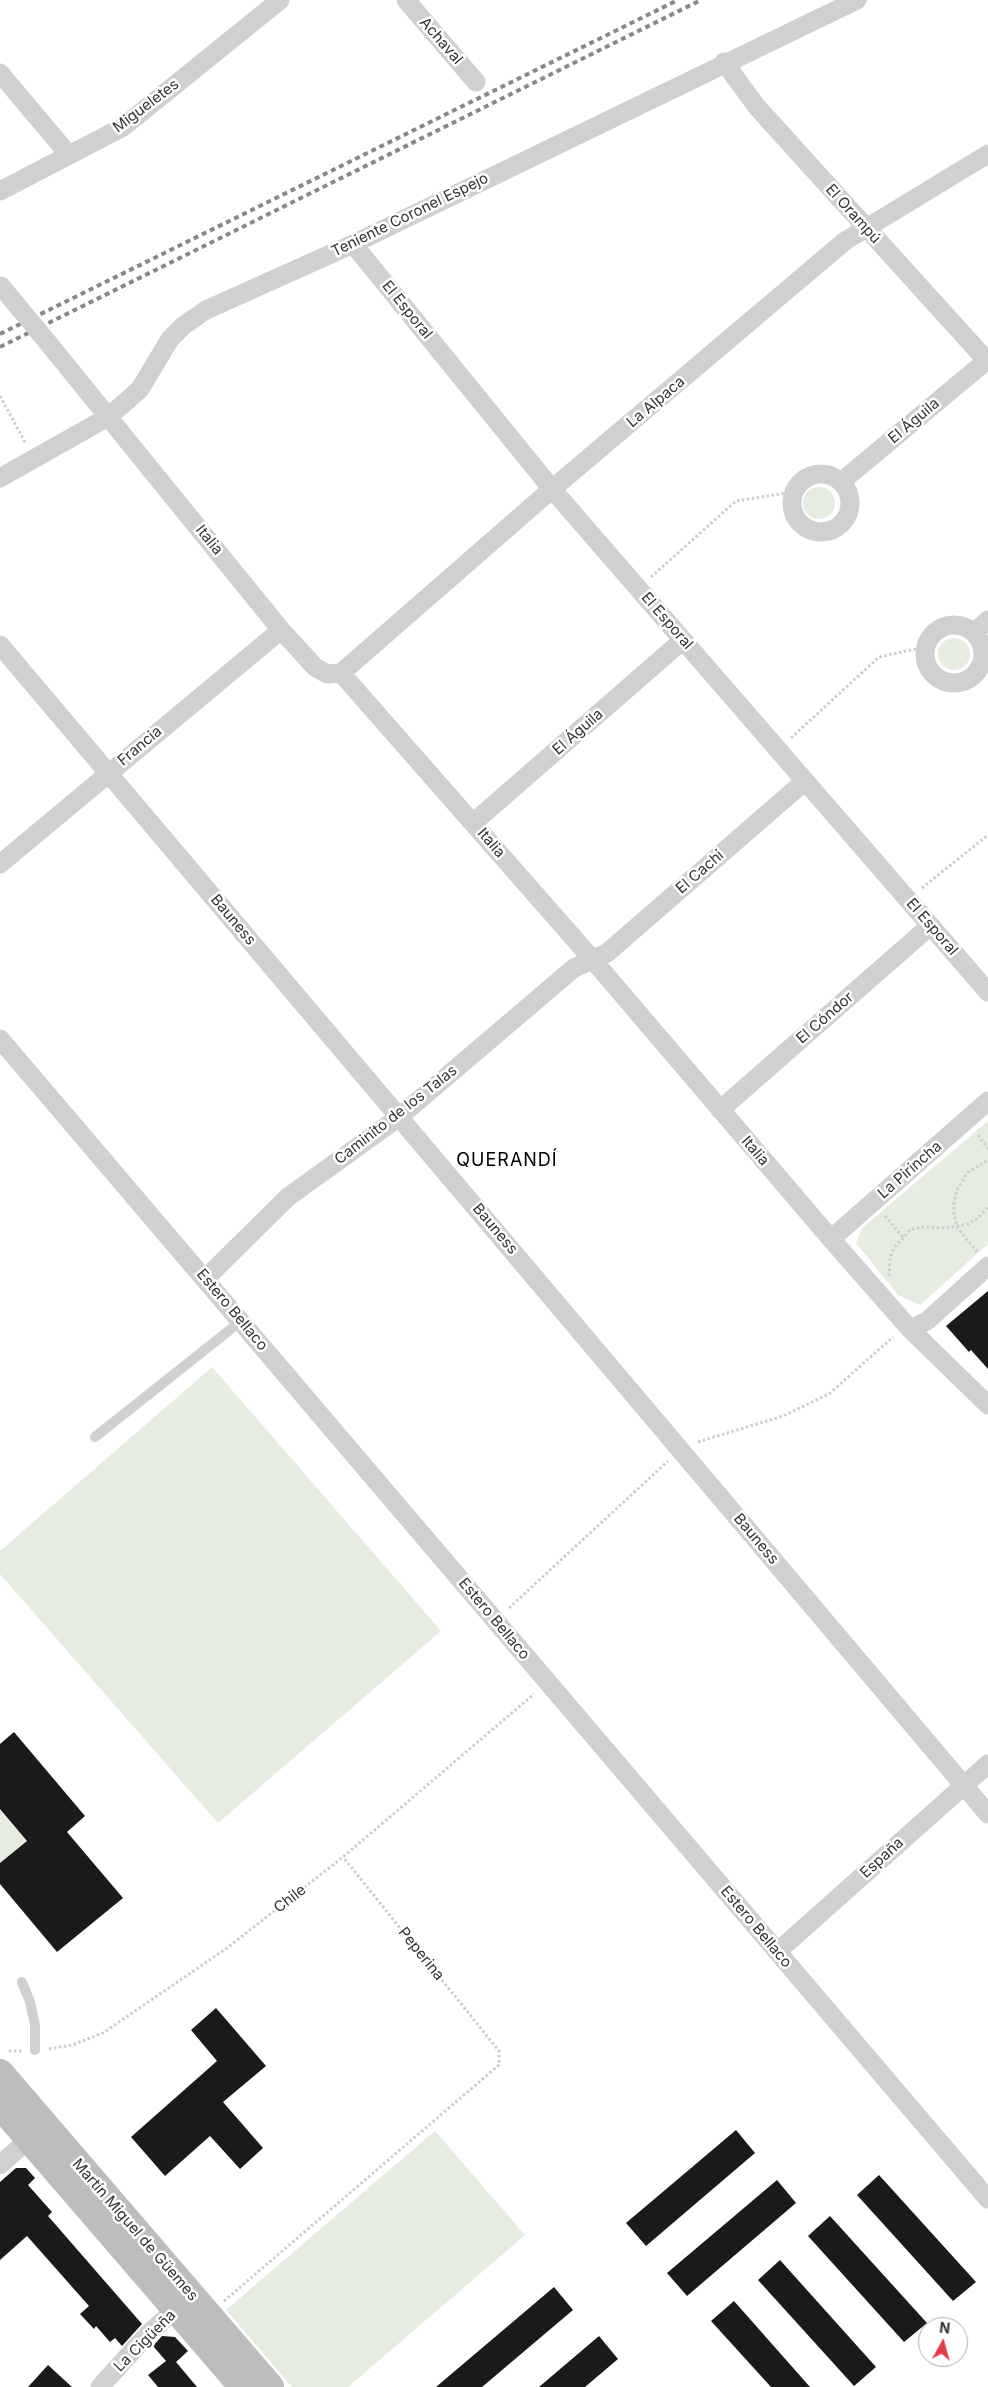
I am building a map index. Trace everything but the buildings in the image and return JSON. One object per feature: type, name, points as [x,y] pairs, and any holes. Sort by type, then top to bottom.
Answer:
[{"type":"main road","name":"Martín Miguel de Güemes","points":[[3,2062],[37,2132]]},
{"type":"main road","name":"Martín Miguel de Güemes","points":[[0,2105],[37,2132],[184,2302],[270,2387]]},
{"type":"main road","name":"Martín Miguel de Güemes","points":[[184,2302],[243,2387]]},
{"type":"street","name":"Migueletes","points":[[0,191],[123,126],[280,0]]},
{"type":"street","name":"Achaval","points":[[406,0],[476,82]]},
{"type":"street","name":"Teniente Coronel Espejo","points":[[0,478],[36,460],[108,417],[140,389],[170,339],[183,326],[206,310],[353,244],[724,62],[857,0]]},
{"type":"street","name":"El Orampú","points":[[724,62],[757,107],[987,361]]},
{"type":"street","points":[[0,73],[69,155]]},
{"type":"street","name":"La Alpaca","points":[[341,673],[552,489],[845,241],[988,154]]},
{"type":"street","name":"El Esporal","points":[[353,244],[552,489],[988,992]]},
{"type":"street","name":"Italia","points":[[1,285],[281,630],[315,667],[327,674],[341,673],[593,960],[831,1240],[910,1329],[988,1405]]},
{"type":"street","name":"El Águila","points":[[841,482],[987,361]]},
{"type":"street","points":[[814,474],[824,474],[841,482],[846,489],[849,508],[846,517],[832,529],[813,530],[804,526],[793,511],[794,492],[798,484],[814,474]]},
{"type":"street","points":[[974,633],[988,620]]},
{"type":"street","points":[[956,625],[974,633],[979,641],[982,659],[979,668],[966,680],[948,682],[932,673],[924,656],[925,647],[936,631],[946,626],[956,625]]},
{"type":"street","name":"Francia","points":[[0,864],[281,630]]},
{"type":"street","name":"El Águila","points":[[473,823],[683,640]]},
{"type":"street","name":"Bauness","points":[[0,646],[988,1814]]},
{"type":"street","name":"El Cachi","points":[[593,960],[607,953],[805,781]]},
{"type":"street","name":"El Cóndor","points":[[720,1110],[930,926]]},
{"type":"street","name":"Caminito de los Talas","points":[[205,1279],[288,1197],[399,1117],[574,968],[593,960]]},
{"type":"street","name":"Estero Bellaco","points":[[0,1038],[988,2199]]},
{"type":"street","name":"La Pirincha","points":[[831,1240],[988,1101]]},
{"type":"street","points":[[910,1329],[927,1321],[985,1261]]},
{"type":"street","name":"España","points":[[777,1952],[988,1764]]},
{"type":"street","points":[[0,2165],[37,2132]]},
{"type":"street","name":"La Cigüeña","points":[[100,2387],[148,2334],[184,2302]]},
{"type":"lane","points":[[95,1437],[241,1321]]},
{"type":"lane","points":[[22,1982],[30,2002],[35,2025],[35,2050]]},
{"type":"path","points":[[0,396],[28,447]]},
{"type":"path","points":[[639,589],[736,501],[794,492]]},
{"type":"path","points":[[778,750],[879,657],[925,647]]},
{"type":"path","points":[[907,899],[988,835]]},
{"type":"path","points":[[985,1261],[962,1236],[954,1215],[954,1204],[960,1181],[976,1166],[988,1160]]},
{"type":"path","points":[[874,1202],[902,1236]]},
{"type":"path","points":[[890,1280],[890,1258],[902,1236],[910,1230],[921,1227],[957,1226],[978,1218],[988,1207]]},
{"type":"path","name":"Chile","points":[[3,2062],[35,2050],[58,2048],[80,2043],[117,2025],[227,1948],[343,1857],[548,1682]]},
{"type":"path","name":"Peperina","points":[[221,2304],[498,2065],[499,2051],[343,1857]]},
{"type":"shaded area","points":[[819,487],[825,488],[830,492],[834,497],[834,509],[830,514],[825,518],[819,519],[813,518],[808,514],[804,509],[803,503],[804,497],[808,492],[813,488]]},
{"type":"shaded area","points":[[954,638],[960,639],[965,643],[969,648],[969,660],[965,665],[960,669],[954,670],[948,669],[943,665],[939,660],[938,654],[939,648],[943,643],[948,639]]},
{"type":"shaded area","points":[[988,1121],[988,1244],[920,1305],[898,1295],[856,1243],[862,1228]]},
{"type":"shaded area","points":[[212,1367],[441,1631],[218,1823],[0,1574],[0,1551]]},
{"type":"shaded area","points":[[0,1809],[27,1841],[0,1863]]},
{"type":"shaded area","points":[[435,2131],[525,2235],[348,2387],[292,2387],[226,2310]]},
{"type":"railway","points":[[0,334],[678,0]]},
{"type":"railway","points":[[0,347],[701,0]]},
{"type":"district","name":"QUERANDÍ","points":[[507,1161]]}]
